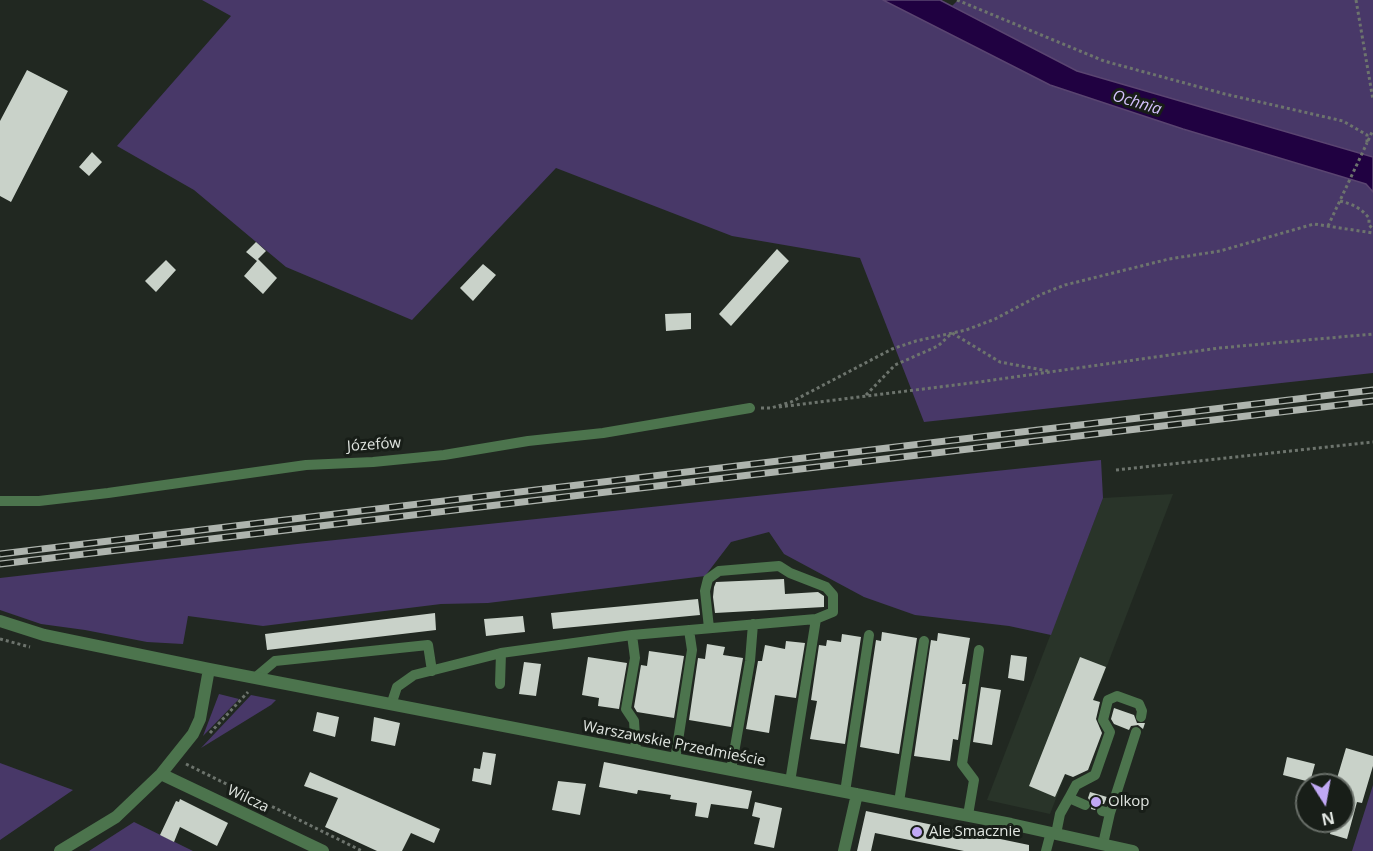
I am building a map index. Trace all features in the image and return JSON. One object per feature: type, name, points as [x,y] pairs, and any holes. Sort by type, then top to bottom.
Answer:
[{"type":"street","points":[[0,621],[44,635],[209,669],[200,719],[193,734],[161,774],[116,817],[60,851]]},
{"type":"street","name":"Warszawskie Przedmieście","points":[[209,669],[968,815],[1133,851]]},
{"type":"street","name":"Wilcza","points":[[161,774],[323,851]]},
{"type":"street","points":[[844,851],[851,793]]},
{"type":"lane","name":"Józefów","points":[[0,501],[39,501],[306,465],[373,462],[444,454],[528,441],[603,433],[750,408]]},
{"type":"lane","points":[[391,705],[397,687],[414,675],[501,653],[632,635],[816,619],[833,612],[833,595],[826,587],[790,573],[779,566],[719,571],[708,579],[705,591],[709,628]]},
{"type":"lane","points":[[790,782],[816,619]]},
{"type":"lane","points":[[731,770],[750,661],[753,624]]},
{"type":"lane","points":[[675,760],[692,650],[689,630]]},
{"type":"lane","points":[[632,635],[635,658],[626,709],[634,721],[636,752]]},
{"type":"lane","points":[[851,793],[869,635]]},
{"type":"lane","points":[[899,802],[924,641]]},
{"type":"lane","points":[[256,677],[275,661],[428,645],[432,672]]},
{"type":"lane","points":[[968,815],[974,780],[962,764],[978,650]]},
{"type":"lane","points":[[500,684],[501,653]]},
{"type":"lane","points":[[1046,851],[1060,814],[1076,785],[1095,775],[1110,732],[1102,720],[1108,700],[1117,696],[1138,704],[1142,711],[1141,717]]},
{"type":"lane","points":[[1103,844],[1106,812],[1136,732]]},
{"type":"lane","points":[[1069,798],[1085,804]]},
{"type":"path","points":[[957,0],[1104,61],[1225,94],[1343,121],[1366,135],[1367,143]]},
{"type":"path","points":[[1356,0],[1373,100]]},
{"type":"path","points":[[1328,226],[1373,130]]},
{"type":"path","points":[[1340,201],[1363,211],[1369,218],[1369,225],[1373,231]]},
{"type":"path","points":[[771,408],[791,402],[892,349],[995,319],[1042,294],[1065,285],[1169,259],[1220,251],[1314,224],[1373,231]]},
{"type":"path","points":[[952,333],[1000,362],[1052,372]]},
{"type":"path","points":[[865,396],[895,365],[938,346],[952,333]]},
{"type":"path","points":[[750,408],[771,408],[865,396],[1220,348],[1373,334]]},
{"type":"path","points":[[1116,470],[1373,442]]},
{"type":"path","points":[[0,639],[37,649]]},
{"type":"path","points":[[186,764],[362,851]]},
{"type":"shaded area","points":[[202,0],[883,0],[1050,85],[1183,129],[1366,184],[1373,192],[1373,373],[924,422],[860,258],[732,236],[556,168],[412,320],[286,267],[194,190],[117,146],[231,16]]},
{"type":"shaded area","points":[[958,0],[1373,0],[1373,157],[1077,71],[952,6]]},
{"type":"shaded area","points":[[1101,460],[1103,498],[1051,635],[1009,626],[915,615],[864,597],[784,554],[769,532],[731,542],[705,576],[488,603],[441,604],[263,626],[188,616],[183,644],[147,642],[41,624],[0,610],[0,578],[297,544]]},
{"type":"shaded area","points":[[1173,494],[1050,814],[987,800],[1103,498]]},
{"type":"shaded area","points":[[219,694],[239,699],[203,736]]},
{"type":"shaded area","points":[[251,695],[276,700],[201,748]]},
{"type":"shaded area","points":[[0,763],[73,790],[0,840]]},
{"type":"shaded area","points":[[1373,785],[1373,851],[1352,851]]},
{"type":"shaded area","points":[[134,822],[193,851],[89,851]]},
{"type":"water","name":"Ochnia","points":[[883,0],[940,0],[1077,71],[1373,157],[1373,192],[1366,184],[1183,129],[1050,85]]},
{"type":"building","points":[[27,70],[68,91],[11,202],[0,196],[0,121]]},
{"type":"building","points":[[92,152],[102,162],[89,176],[79,167]]},
{"type":"building","points":[[256,242],[266,251],[258,259],[277,278],[263,294],[244,276],[257,261],[246,252]]},
{"type":"building","points":[[777,249],[789,261],[731,326],[719,314]]},
{"type":"building","points":[[166,260],[176,270],[156,292],[145,281]]},
{"type":"building","points":[[483,264],[496,275],[473,301],[460,288]]},
{"type":"building","points":[[691,313],[691,329],[666,331],[665,314]]},
{"type":"building","points":[[784,579],[785,594],[818,592],[824,596],[824,607],[715,613],[713,597],[716,582]]},
{"type":"building","points":[[698,599],[700,615],[553,629],[551,613]]},
{"type":"building","points":[[435,613],[436,630],[267,650],[265,634]]},
{"type":"building","points":[[523,616],[525,632],[486,636],[484,619]]},
{"type":"building","points":[[882,632],[917,638],[899,754],[860,747],[876,640],[881,641]]},
{"type":"building","points":[[938,633],[970,638],[962,684],[966,684],[958,740],[953,739],[950,761],[914,756],[931,640],[937,641]]},
{"type":"building","points":[[842,634],[861,637],[845,744],[810,739],[817,701],[811,700],[819,645],[826,646],[827,640],[841,642]]},
{"type":"building","points":[[786,641],[805,643],[796,698],[775,695],[769,733],[746,729],[758,661],[762,661],[765,645],[785,649]]},
{"type":"building","points":[[707,644],[725,647],[723,655],[743,658],[731,727],[689,720],[698,658],[705,659]]},
{"type":"building","points":[[649,651],[684,656],[674,718],[637,712],[634,707],[641,665],[647,666]]},
{"type":"building","points":[[1011,655],[1027,657],[1024,681],[1008,678]]},
{"type":"building","points":[[588,657],[627,663],[619,709],[598,706],[599,698],[582,695]]},
{"type":"building","points":[[1080,657],[1106,667],[1093,700],[1100,702],[1096,719],[1102,733],[1088,770],[1073,777],[1065,774],[1055,797],[1029,786]]},
{"type":"building","points":[[524,662],[541,664],[536,696],[519,694]]},
{"type":"building","points":[[981,687],[1001,690],[992,745],[973,742]]},
{"type":"building","points":[[1114,708],[1134,715],[1137,723],[1145,723],[1143,729],[1138,725],[1131,726],[1129,730],[1114,724],[1111,719]]},
{"type":"building","points":[[317,712],[339,717],[335,737],[313,731]]},
{"type":"building","points":[[374,717],[400,723],[395,746],[371,741]]},
{"type":"building","points":[[1346,748],[1373,756],[1373,766],[1362,803],[1357,802],[1355,809],[1355,773],[1339,773]]},
{"type":"building","points":[[483,752],[496,754],[491,785],[472,781],[474,768],[480,769]]},
{"type":"building","points":[[1287,757],[1315,764],[1312,773],[1295,773],[1295,778],[1283,775]]},
{"type":"building","points":[[604,762],[752,791],[748,809],[711,804],[708,818],[695,816],[697,803],[670,799],[671,795],[638,790],[637,794],[599,787]]},
{"type":"building","points":[[310,772],[440,829],[434,843],[411,833],[402,851],[377,851],[325,827],[338,798],[304,786]]},
{"type":"building","points":[[558,781],[586,784],[580,815],[552,810]]},
{"type":"building","points":[[1090,792],[1107,797],[1104,804],[1099,804],[1095,810],[1091,809],[1092,804],[1088,798]]},
{"type":"building","points":[[180,799],[228,823],[217,846],[180,827],[174,842],[160,835],[176,801],[179,802]]},
{"type":"building","points":[[755,802],[782,808],[774,848],[754,844],[760,818],[752,816]]},
{"type":"building","name":"Ale Smacznie","points":[[866,811],[1029,845],[1029,851],[964,851],[875,833],[871,851],[857,851]]},
{"type":"building","points":[[1330,833],[1349,833],[1347,839]]},
{"type":"railway","points":[[0,554],[1373,390]]},
{"type":"railway","points":[[0,564],[1373,401]]},
{"type":"place","name":"Olkop","points":[[1096,802]]},
{"type":"place","name":"Ale Smacznie","points":[[917,832]]}]
